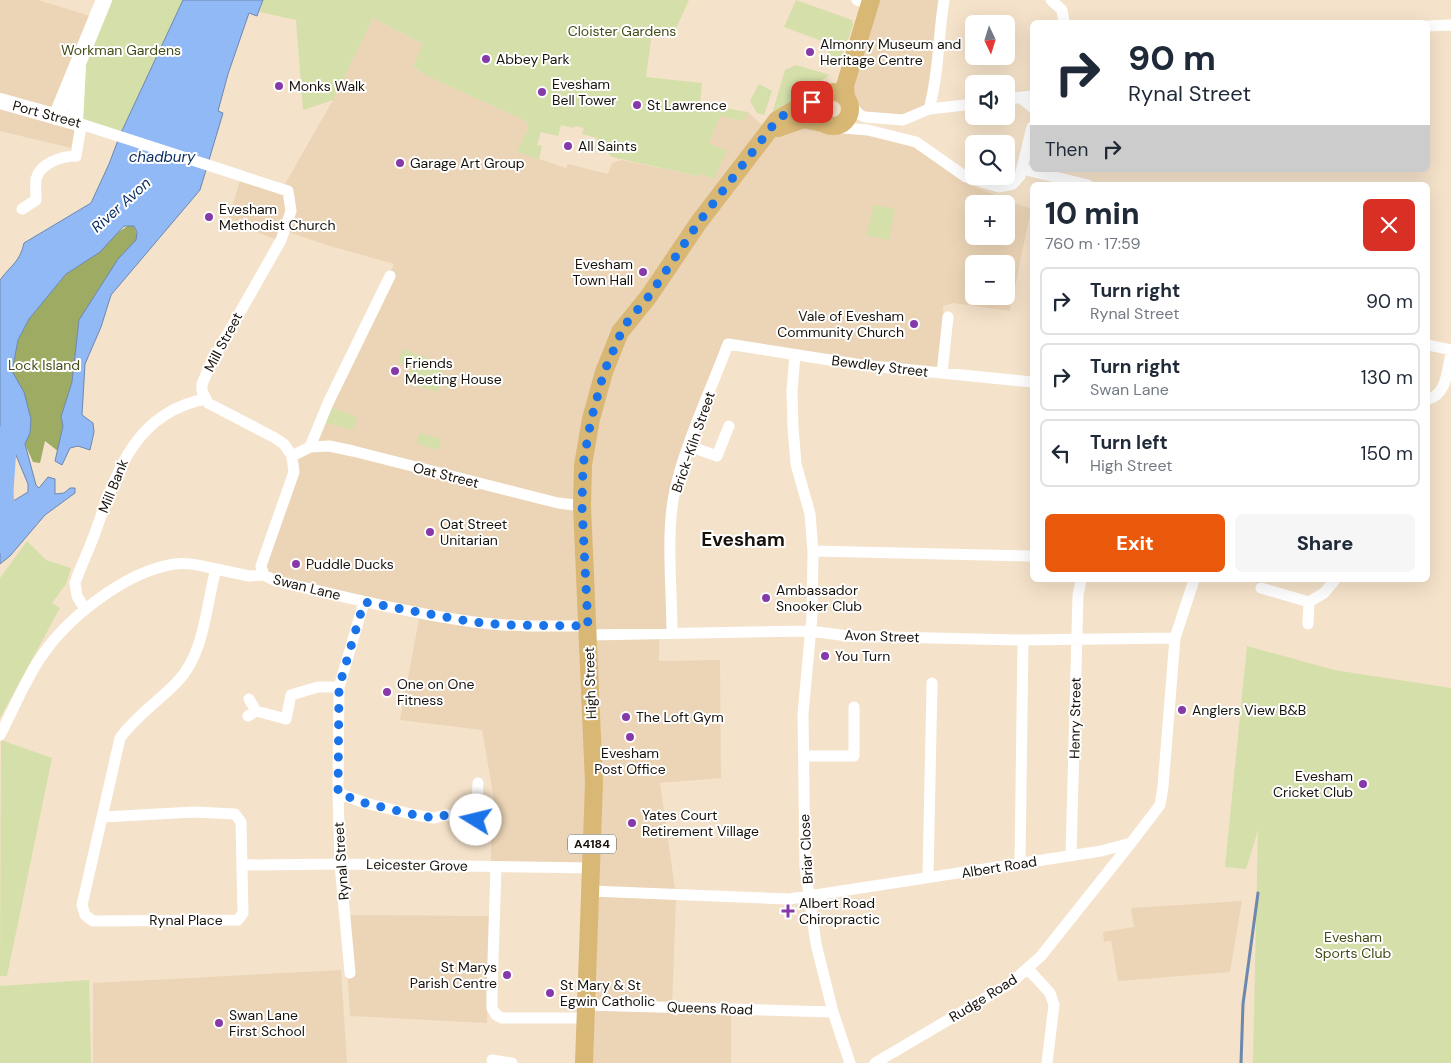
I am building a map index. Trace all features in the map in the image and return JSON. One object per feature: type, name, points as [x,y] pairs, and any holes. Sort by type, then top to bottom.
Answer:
[{"type":"main road","points":[[56,117],[104,0]]},
{"type":"main road","points":[[770,132],[804,119],[833,126],[841,124],[848,118],[848,101],[845,86],[851,68],[866,1]]},
{"type":"main road","points":[[76,122],[75,101],[78,67]]},
{"type":"main road","name":"A4184","points":[[770,132],[777,120],[788,112],[822,97],[831,85],[851,68]]},
{"type":"main road","points":[[822,122],[818,118],[816,111],[822,97],[834,92],[848,101]]},
{"type":"main road","name":"Port Street","points":[[1,106],[76,122]]},
{"type":"main road","name":"High Street","points":[[584,1063],[594,783],[582,506],[583,465],[591,420],[604,372],[620,332],[634,312],[649,296],[699,222],[770,132]]},
{"type":"street","points":[[929,109],[936,86],[937,53],[944,0]]},
{"type":"street","points":[[1051,0],[1065,7],[1064,20]]},
{"type":"street","points":[[1430,26],[1451,24]]},
{"type":"street","points":[[848,101],[860,115],[882,120],[903,120],[929,109],[965,105]]},
{"type":"street","points":[[22,209],[36,200],[36,178],[44,167],[65,156],[76,156],[80,132],[76,122]]},
{"type":"street","name":"Port Street","points":[[76,122],[273,184],[288,191]]},
{"type":"street","points":[[841,124],[843,128],[868,130],[916,142],[966,177],[999,187],[1013,184],[1022,169],[1030,135]]},
{"type":"street","points":[[1022,169],[1030,171]]},
{"type":"street","points":[[1034,172],[1076,182]]},
{"type":"street","name":"Mill Street","points":[[204,399],[202,384],[210,366],[285,231],[291,211],[288,191]]},
{"type":"street","points":[[292,456],[310,447],[328,403],[390,276]]},
{"type":"street","points":[[942,373],[948,317]]},
{"type":"street","name":"Bewdley Street","points":[[728,344],[862,365],[1030,382]]},
{"type":"street","name":"Brick-Kiln Street","points":[[672,633],[671,548],[674,496],[689,446],[728,344]]},
{"type":"street","points":[[1430,346],[1451,351],[1442,390],[1434,398],[1430,399]]},
{"type":"street","name":"Briar Close","points":[[795,355],[792,427],[796,464],[810,514],[812,551],[810,630],[803,714],[803,831],[808,897],[816,944],[833,1012],[850,1063]]},
{"type":"street","points":[[0,734],[40,659],[85,609],[124,583],[173,565],[196,564],[250,576],[264,575],[261,566],[293,477],[292,456],[284,444],[275,438],[208,403],[204,399]]},
{"type":"street","name":"Mill Bank","points":[[85,609],[77,596],[75,584],[114,479],[127,452],[169,411],[183,403],[204,399]]},
{"type":"street","points":[[689,446],[717,456],[729,426]]},
{"type":"street","name":"Oat Street","points":[[310,447],[329,446],[353,451],[558,503],[582,506]]},
{"type":"street","points":[[812,551],[1030,556]]},
{"type":"street","name":"Rynal Place","points":[[103,817],[194,812],[235,814],[241,822],[242,913],[238,920],[92,921],[85,915],[82,905],[120,738],[132,722],[179,680],[192,657],[204,625],[216,569]]},
{"type":"street","name":"Swan Lane","points":[[264,575],[276,581],[364,602],[473,622],[588,631]]},
{"type":"street","name":"Henry Street","points":[[1071,856],[1078,595],[1081,582]]},
{"type":"street","points":[[1131,843],[1160,805],[1164,788],[1175,638],[1193,582]]},
{"type":"street","points":[[1261,588],[1309,602],[1324,593],[1333,582]]},
{"type":"street","name":"Rynal Street","points":[[350,973],[340,864],[338,793],[339,687],[364,602]]},
{"type":"street","points":[[1308,624],[1309,602]]},
{"type":"street","name":"Avon Street","points":[[588,631],[672,633],[810,630],[848,636],[1024,640],[1175,638]]},
{"type":"street","points":[[1020,864],[1024,640]]},
{"type":"street","points":[[928,877],[932,683]]},
{"type":"street","points":[[249,699],[252,714],[286,718],[291,696],[318,687],[339,687]]},
{"type":"street","points":[[804,756],[854,756],[854,707]]},
{"type":"street","points":[[338,793],[365,803],[415,815],[434,818],[446,815],[476,820],[478,783]]},
{"type":"street","name":"Albert Road","points":[[590,891],[766,900],[808,897],[1071,856],[1131,843]]},
{"type":"street","name":"Rudge Road","points":[[875,1063],[1011,983],[1028,969],[1041,956],[1131,843]]},
{"type":"street","name":"Leicester Grove","points":[[242,865],[340,864],[496,868],[592,868]]},
{"type":"street","name":"Queens Road","points":[[496,868],[492,1008],[496,1015],[502,1018],[586,1011],[833,1012]]},
{"type":"street","points":[[1028,969],[1050,993],[1054,1005],[1047,1063]]},
{"type":"street","points":[[492,1060],[512,1063]]},
{"type":"shaded area","points":[[0,0],[38,0],[97,18],[71,148],[0,131]]},
{"type":"shaded area","points":[[877,0],[946,0],[930,110],[907,117],[862,111],[852,103],[851,80]]},
{"type":"shaded area","points":[[373,18],[423,44],[413,66],[427,76],[526,121],[528,128],[518,152],[566,168],[568,164],[608,174],[612,163],[622,160],[698,176],[727,151],[709,143],[720,116],[743,121],[748,112],[763,126],[816,125],[824,131],[833,132],[843,128],[916,142],[965,182],[965,185],[995,195],[965,195],[965,245],[1015,245],[1015,203],[1030,209],[1015,287],[1015,255],[965,255],[965,305],[953,303],[943,306],[945,372],[728,342],[673,495],[672,634],[659,635],[659,661],[720,660],[721,778],[660,783],[676,896],[672,1008],[731,1010],[731,1063],[581,1063],[590,867],[491,863],[491,826],[495,822],[493,794],[482,730],[400,720],[420,614],[264,575],[296,455],[309,443],[394,264],[323,244],[286,231],[280,241],[228,221],[243,170],[285,184],[333,100]]},
{"type":"shaded area","points":[[967,305],[1011,305],[1010,311]]},
{"type":"shaded area","points":[[1242,901],[1230,972],[1118,981],[1111,941],[1104,942],[1103,932],[1134,927],[1131,908]]},
{"type":"shaded area","points":[[344,915],[489,916],[487,1023],[350,1016]]},
{"type":"shaded area","name":"Swan Lane First School","points":[[341,970],[347,1063],[93,1063],[93,983]]},
{"type":"green space","name":"Workman Gardens","points":[[104,0],[183,0],[120,135],[78,123],[75,101]]},
{"type":"green space","name":"Cloister Gardens","points":[[263,0],[689,0],[673,35],[652,32],[646,77],[702,83],[700,104],[748,112],[743,121],[720,116],[709,143],[727,151],[714,179],[702,174],[698,176],[612,157],[607,152],[595,149],[597,138],[582,134],[584,128],[574,126],[574,128],[561,125],[558,136],[541,132],[537,145],[542,146],[539,159],[517,152],[528,128],[526,121],[427,76],[413,66],[423,44],[373,18],[333,100],[303,110],[296,20],[260,12]]},
{"type":"green space","points":[[796,0],[852,20],[853,25],[841,60],[827,57],[830,44],[784,27]]},
{"type":"green space","points":[[796,65],[830,75],[772,114],[785,70]]},
{"type":"green space","points":[[759,84],[772,91],[764,115],[757,113],[750,101]]},
{"type":"green space","points":[[874,205],[895,209],[889,240],[866,235]]},
{"type":"green space","name":"Lock Island","points":[[129,225],[134,226],[139,239],[79,320],[72,382],[61,417],[63,426],[59,452],[45,441],[40,463],[33,462],[25,444],[12,371],[18,340],[29,319],[66,274],[100,252],[114,235]]},
{"type":"green space","points":[[403,349],[445,365],[438,392],[407,383],[412,367],[398,362]]},
{"type":"green space","points":[[332,408],[357,417],[353,430],[326,423]]},
{"type":"green space","points":[[419,433],[441,439],[439,450],[417,444]]},
{"type":"green space","points":[[27,541],[46,560],[71,568],[66,584],[52,603],[60,608],[0,718],[0,578]]},
{"type":"green space","name":"Evesham Sports Club","points":[[1247,646],[1334,670],[1451,688],[1451,1063],[1253,1063],[1258,830],[1246,869],[1225,867]]},
{"type":"green space","points":[[1,740],[52,758],[7,976],[0,976]]},
{"type":"green space","points":[[89,980],[91,1063],[0,1063],[0,986]]},
{"type":"water","name":"chadbury","points":[[183,0],[263,0],[257,16],[249,13],[228,74],[218,111],[223,113],[200,190],[111,295],[101,327],[85,364],[82,415],[93,423],[94,432],[90,450],[78,446],[70,448],[62,465],[55,461],[63,426],[61,417],[72,382],[79,320],[118,259],[136,240],[137,232],[134,226],[124,226],[100,252],[66,274],[29,319],[18,340],[12,371],[24,392],[31,419],[30,433],[25,444],[36,485],[39,488],[48,477],[55,479],[55,494],[64,493],[70,488],[75,488],[75,493],[45,515],[10,556],[0,564],[0,492],[7,492],[10,503],[28,492],[28,484],[13,448],[9,451],[8,457],[2,457],[0,453],[0,280],[18,259],[24,243],[91,203],[120,135]]},
{"type":"waterway","name":"River Avon","points":[[0,544],[6,529],[4,491],[8,432]]},
{"type":"waterway","points":[[1241,1063],[1243,1004],[1258,893]]},
{"type":"place","name":"Almonry Museum and Heritage Centre","points":[[810,52]]},
{"type":"place","name":"Abbey Park","points":[[486,59]]},
{"type":"place","name":"Monks Walk","points":[[279,86]]},
{"type":"place","name":"Evesham Bell Tower","points":[[542,92]]},
{"type":"place","name":"St Lawrence","points":[[637,105]]},
{"type":"place","name":"All Saints","points":[[568,146]]},
{"type":"place","name":"Garage Art Group","points":[[400,163]]},
{"type":"place","name":"Evesham Methodist Church","points":[[209,217]]},
{"type":"place","name":"Evesham Town Hall","points":[[643,272]]},
{"type":"place","name":"Vale of Evesham Community Church","points":[[914,324]]},
{"type":"place","name":"Friends Meeting House","points":[[395,371]]},
{"type":"place","name":"Oat Street Unitarian","points":[[430,532]]},
{"type":"place","name":"Puddle Ducks","points":[[296,564]]},
{"type":"place","name":"Ambassador Snooker Club","points":[[766,598]]},
{"type":"place","name":"You Turn","points":[[825,656]]},
{"type":"place","name":"One on One Fitness","points":[[387,692]]},
{"type":"place","name":"Anglers View B&B","points":[[1182,710]]},
{"type":"place","name":"The Loft Gym","points":[[626,717]]},
{"type":"place","name":"Evesham Post Office","points":[[630,737]]},
{"type":"place","name":"Evesham Cricket Club","points":[[1363,784]]},
{"type":"place","name":"Yates Court Retirement Village","points":[[632,823]]},
{"type":"place","name":"Albert Road Chiropractic","points":[[788,911]]},
{"type":"place","name":"St Marys Parish Centre","points":[[507,975]]},
{"type":"place","name":"St Mary & St Egwin Catholic","points":[[550,993]]},
{"type":"place","name":"Swan Lane First School","points":[[219,1023]]},
{"type":"district","name":"Evesham","points":[[743,539]]},
{"type":"route","points":[[476,820],[446,815],[434,818],[415,815],[365,803],[338,793],[339,687],[364,602],[473,622],[507,625],[588,626],[582,506],[583,465],[591,420],[604,372],[620,332],[634,312],[649,296],[699,222],[770,132],[777,120],[799,106],[812,102]]}]
